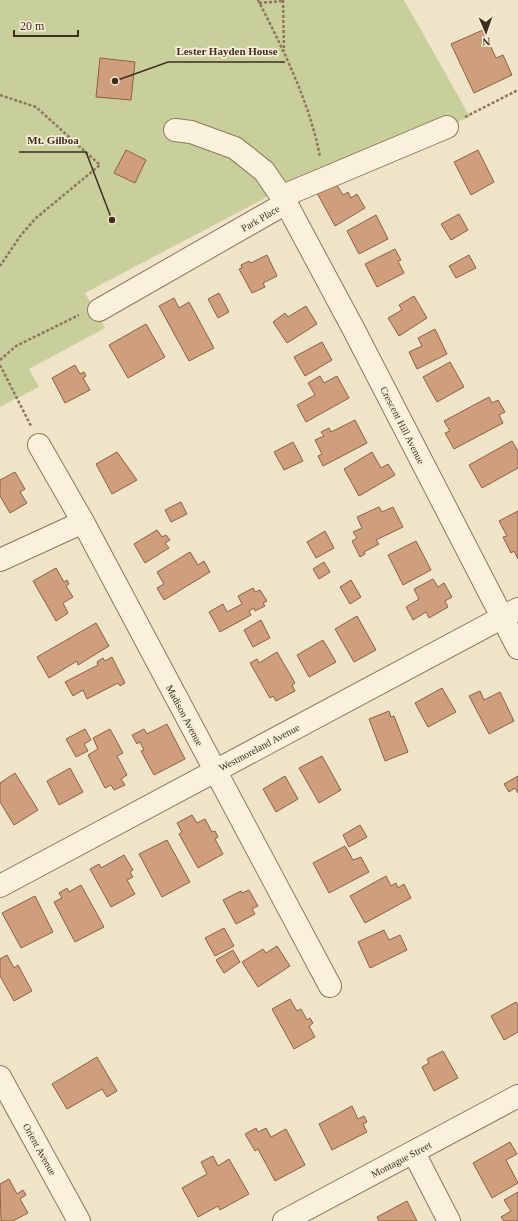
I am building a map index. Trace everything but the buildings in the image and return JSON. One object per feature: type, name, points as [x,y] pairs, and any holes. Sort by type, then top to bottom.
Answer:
[{"type":"street","name":"Park Place","points":[[99,310],[286,203],[290,193],[447,127]]},
{"type":"street","name":"Crescent Hill Avenue","points":[[175,130],[192,132],[235,148],[264,171],[286,203],[354,330],[510,613],[518,648]]},
{"type":"street","name":"Madison Avenue","points":[[39,445],[83,522],[214,771],[330,986]]},
{"type":"street","points":[[0,560],[83,522]]},
{"type":"street","name":"Westmoreland Avenue","points":[[0,886],[510,613]]},
{"type":"street","name":"Orient Avenue","points":[[0,1077],[79,1221]]},
{"type":"street","name":"Montague Street","points":[[284,1221],[414,1153],[518,1096]]},
{"type":"street","points":[[414,1153],[450,1221]]},
{"type":"path","points":[[284,52],[283,0],[259,2],[284,52],[316,136],[324,178]]},
{"type":"path","points":[[447,127],[518,90]]},
{"type":"path","points":[[0,95],[36,107],[100,165],[36,218],[21,234],[0,266]]},
{"type":"path","points":[[0,360],[16,346],[74,316],[99,310]]},
{"type":"path","points":[[0,365],[38,439],[39,445]]},
{"type":"green space","points":[[0,0],[404,0],[470,117],[356,163],[309,175],[85,293],[105,328],[29,369],[39,387],[0,407]]},
{"type":"place","name":"Lester Hayden House","points":[[115,81]]},
{"type":"place","name":"Mt. Gilboa","points":[[112,220]]}]
